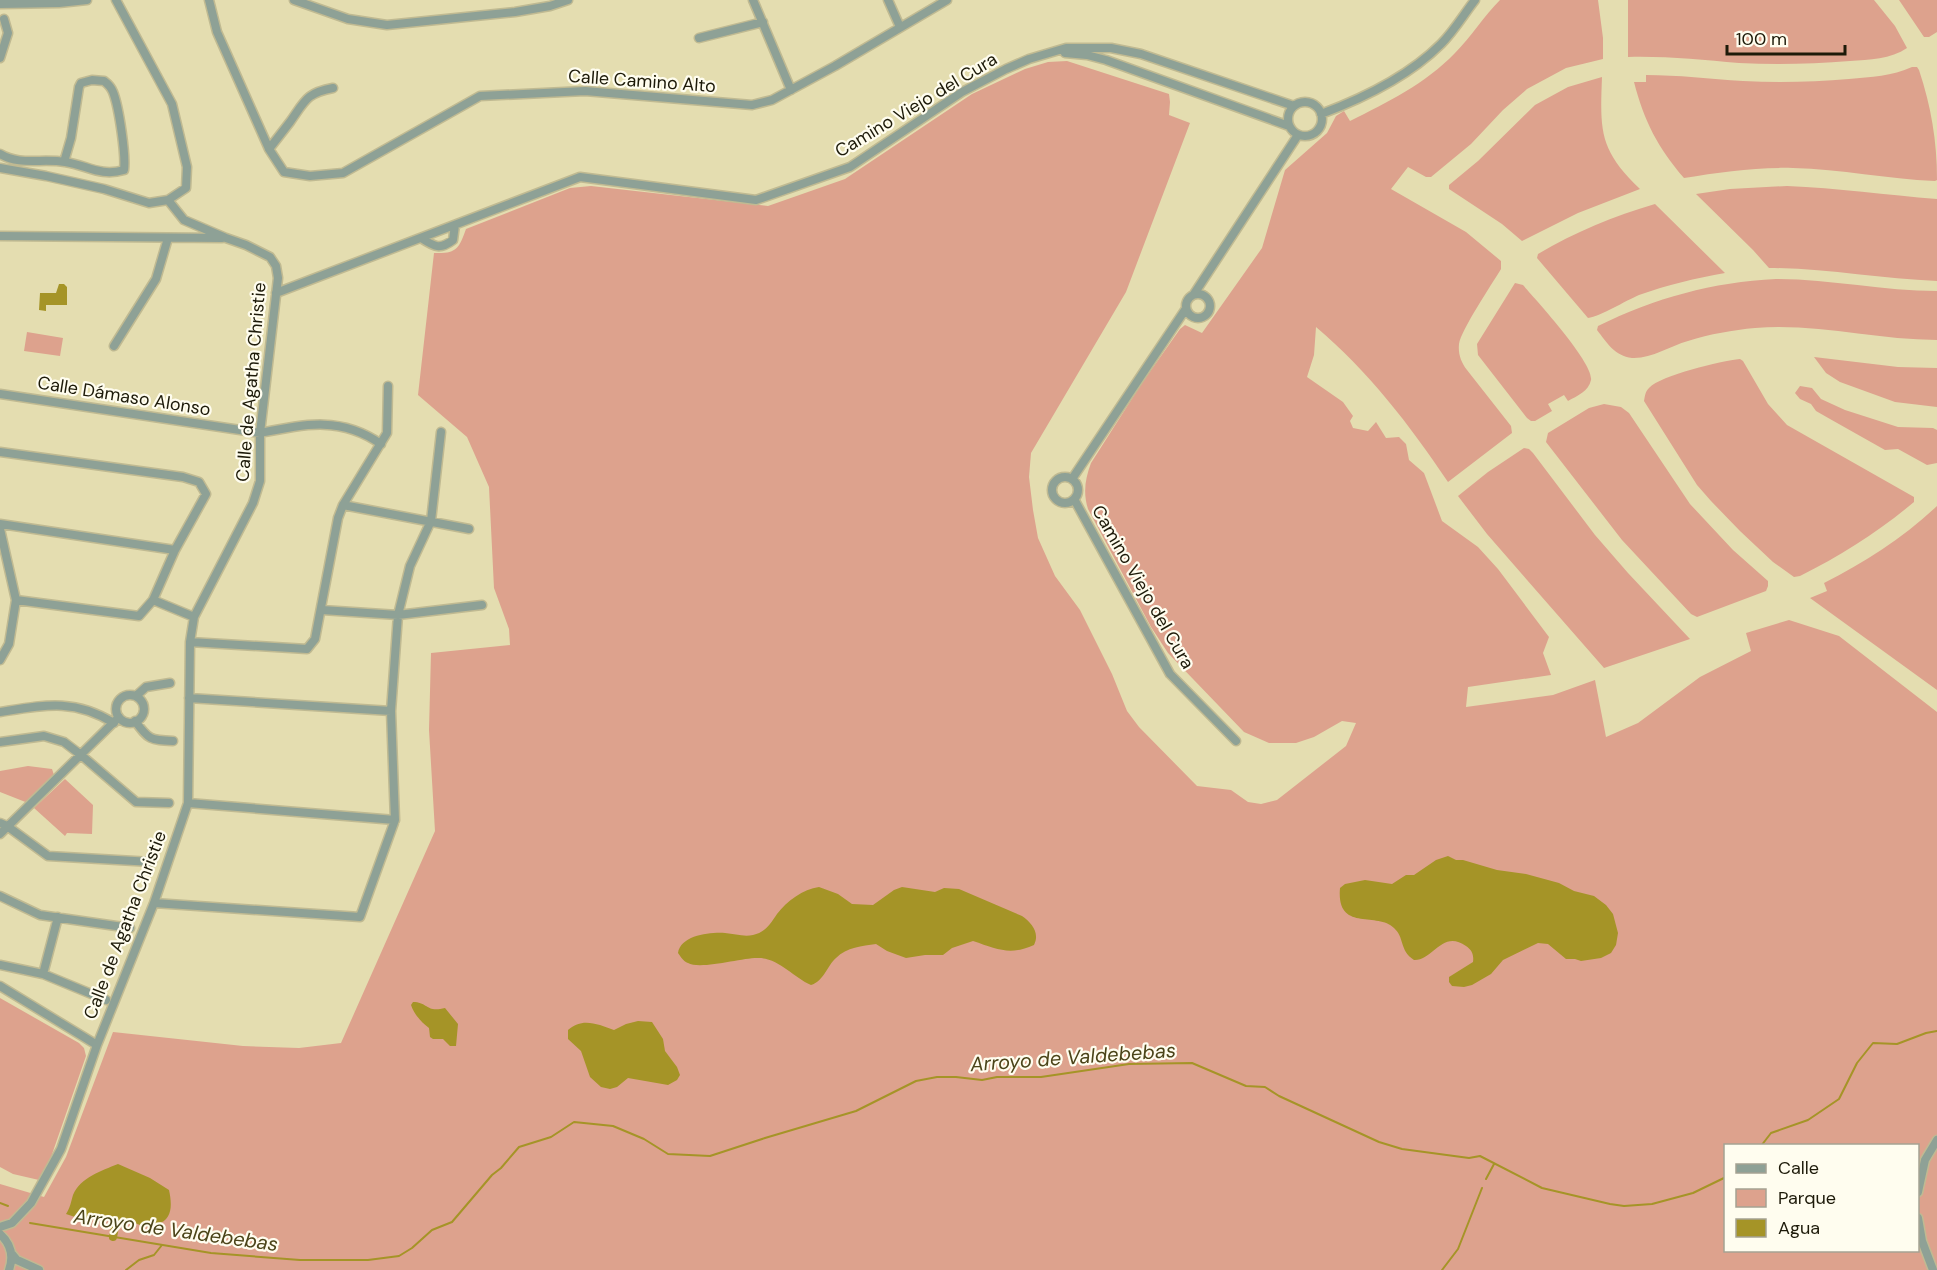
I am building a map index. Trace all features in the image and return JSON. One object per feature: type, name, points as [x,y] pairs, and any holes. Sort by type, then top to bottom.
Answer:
[{"type":"street","points":[[0,58],[8,33],[2,22],[3,4],[66,3],[87,0]]},
{"type":"street","points":[[0,168],[104,189],[149,203],[168,200],[186,188],[187,167],[172,104],[116,0]]},
{"type":"street","name":"Calle Camino Alto","points":[[209,0],[217,32],[269,149],[284,172],[310,176],[343,173],[480,96],[585,91],[752,105],[772,100],[947,0]]},
{"type":"street","points":[[294,0],[348,19],[387,24],[515,12],[550,6],[568,0]]},
{"type":"street","points":[[753,0],[791,90]]},
{"type":"street","points":[[888,0],[900,27]]},
{"type":"street","points":[[1321,114],[1369,93],[1408,71],[1442,44],[1475,0]]},
{"type":"street","points":[[699,38],[762,22]]},
{"type":"street","name":"Camino Viejo del Cura","points":[[276,293],[580,177],[756,200],[850,167],[962,92],[1006,69],[1066,48],[1089,47],[1141,54],[1294,106]]},
{"type":"street","name":"Camino Viejo del Cura","points":[[1046,54],[1088,55],[1106,60],[1289,126]]},
{"type":"street","points":[[0,154],[11,160],[64,162],[93,171],[114,173],[124,170],[119,117],[113,90],[104,81],[92,80],[81,83],[79,87],[71,138],[64,162]]},
{"type":"street","points":[[269,149],[302,103],[317,91],[333,88]]},
{"type":"street","points":[[1306,102],[1318,108],[1321,114],[1321,127],[1311,135],[1298,135],[1289,126],[1288,119],[1294,106],[1306,102]]},
{"type":"street","points":[[1072,479],[1174,328],[1188,314],[1187,300],[1194,294],[1298,135]]},
{"type":"street","name":"Calle de Agatha Christie","points":[[0,1227],[12,1223],[31,1203],[61,1149],[97,1045],[154,903],[188,803],[190,642],[194,617],[253,503],[260,481],[260,433],[278,278],[276,266],[270,257],[184,219],[168,200]]},
{"type":"street","points":[[421,238],[433,246],[445,246],[453,240],[455,225]]},
{"type":"street","name":"Calle de Agatha Christie","points":[[0,236],[226,238]]},
{"type":"street","points":[[114,346],[156,279],[168,237]]},
{"type":"street","points":[[1188,314],[1199,319],[1206,316],[1210,308],[1206,286],[1208,273]]},
{"type":"street","points":[[1194,294],[1202,294],[1209,300]]},
{"type":"street","points":[[190,642],[307,648],[315,639],[338,518],[343,505],[387,433],[388,386]]},
{"type":"street","name":"Calle Dámaso Alonso","points":[[0,394],[260,433],[290,427],[333,424],[354,428],[381,444]]},
{"type":"street","points":[[154,903],[360,917],[395,820],[391,711],[398,615],[410,566],[430,521],[441,432]]},
{"type":"street","points":[[0,452],[183,477],[199,482],[206,494],[175,550],[153,600],[139,616],[16,600]]},
{"type":"street","points":[[1068,477],[1072,479],[1078,489],[1074,499],[1071,502],[1062,503],[1054,498],[1053,485],[1059,479],[1068,477]]},
{"type":"street","name":"Camino Viejo del Cura","points":[[1074,499],[1170,674],[1236,741]]},
{"type":"street","points":[[343,505],[469,529]]},
{"type":"street","points":[[0,524],[175,550]]},
{"type":"street","points":[[0,529],[16,600],[9,644],[0,660]]},
{"type":"street","points":[[153,600],[194,617]]},
{"type":"street","points":[[322,610],[398,615],[482,605]]},
{"type":"street","points":[[136,696],[146,687],[171,683]]},
{"type":"street","points":[[0,712],[41,706],[67,706],[97,713],[116,720],[126,722],[135,721],[141,716],[143,707],[136,696],[127,695],[119,700],[116,720],[81,755],[4,824],[0,834]]},
{"type":"street","points":[[189,698],[391,711]]},
{"type":"street","points":[[135,721],[144,734],[152,740],[173,741]]},
{"type":"street","points":[[0,742],[44,736],[64,742],[136,802],[169,803]]},
{"type":"street","points":[[188,803],[395,820]]},
{"type":"street","points":[[4,824],[48,856],[152,862]]},
{"type":"street","points":[[0,896],[40,915],[130,928]]},
{"type":"street","points":[[43,974],[58,917]]},
{"type":"street","points":[[0,965],[43,974],[106,1000]]},
{"type":"street","points":[[0,986],[97,1045]]},
{"type":"street","points":[[1919,1184],[1925,1160],[1937,1140]]},
{"type":"street","points":[[9,1270],[12,1261],[8,1233],[12,1223]]},
{"type":"street","points":[[1919,1227],[1933,1270]]},
{"type":"street","points":[[0,1234],[17,1260],[39,1270]]},
{"type":"green space","points":[[1500,0],[1598,0],[1603,59],[1566,68],[1527,89],[1503,110],[1471,144],[1431,177],[1426,177],[1408,167],[1391,189],[1466,232],[1501,261],[1501,269],[1465,328],[1459,351],[1465,367],[1511,426],[1512,433],[1448,482],[1371,381],[1316,327],[1314,355],[1307,377],[1343,402],[1353,416],[1350,421],[1353,428],[1368,431],[1376,422],[1386,438],[1399,437],[1406,444],[1409,460],[1424,473],[1442,521],[1478,547],[1498,569],[1549,637],[1543,653],[1551,675],[1468,687],[1466,707],[1553,695],[1595,680],[1606,737],[1638,723],[1700,677],[1751,651],[1746,633],[1789,620],[1839,636],[1937,712],[1937,1270],[0,1270],[0,1184],[44,1197],[66,1157],[113,1032],[243,1046],[299,1048],[341,1043],[435,831],[429,730],[431,653],[510,645],[509,629],[494,588],[489,487],[467,437],[418,395],[434,253],[456,249],[466,229],[570,188],[591,186],[768,206],[845,179],[972,94],[1025,69],[1048,62],[1067,61],[1169,94],[1169,115],[1190,123],[1126,292],[1031,453],[1029,477],[1033,510],[1038,538],[1055,576],[1080,610],[1112,674],[1127,711],[1139,727],[1197,786],[1231,790],[1248,802],[1261,804],[1277,800],[1346,746],[1356,723],[1342,721],[1314,737],[1296,743],[1269,743],[1244,732],[1168,653],[1151,627],[1088,509],[1085,492],[1086,480],[1091,463],[1180,329],[1185,325],[1202,333],[1262,248],[1285,170],[1327,133],[1336,116],[1344,111],[1350,121],[1392,99],[1431,74],[1461,47]]},
{"type":"green space","points":[[1628,0],[1874,0],[1895,26],[1907,48],[1894,55],[1865,60],[1781,64],[1628,57]]},
{"type":"green space","points":[[1899,0],[1937,0],[1937,32],[1924,37]]},
{"type":"green space","points":[[1917,67],[1919,70],[1930,110],[1936,151],[1937,180],[1935,181],[1793,168],[1738,170],[1684,178],[1653,133],[1642,109],[1634,82],[1646,82],[1646,75],[1756,82],[1823,81],[1881,76]]},
{"type":"green space","points":[[1602,77],[1602,126],[1609,151],[1616,163],[1640,189],[1578,213],[1522,241],[1502,224],[1449,189],[1449,185],[1478,161],[1535,105],[1568,87]]},
{"type":"green space","points":[[1787,186],[1937,199],[1937,281],[1769,268],[1696,194],[1730,189]]},
{"type":"green space","points":[[1655,204],[1725,273],[1650,291],[1588,318],[1537,258],[1538,254],[1595,225]]},
{"type":"green space","points":[[1776,279],[1937,291],[1937,340],[1801,328],[1755,328],[1705,336],[1653,354],[1632,358],[1616,352],[1597,330],[1598,326],[1619,316],[1685,293],[1730,284]]},
{"type":"green space","points":[[1515,283],[1523,285],[1574,346],[1591,380],[1585,390],[1568,401],[1564,395],[1548,404],[1552,411],[1535,421],[1527,418],[1478,355],[1477,344]]},
{"type":"green space","points":[[27,332],[63,338],[60,356],[24,351]]},
{"type":"green space","points":[[1814,357],[1898,367],[1937,368],[1937,407],[1895,402],[1840,382],[1826,373]]},
{"type":"green space","points":[[1740,359],[1768,404],[1787,425],[1914,497],[1914,502],[1859,542],[1800,576],[1794,577],[1773,562],[1697,485],[1644,401],[1649,388],[1666,378]]},
{"type":"green space","points":[[1800,386],[1812,388],[1821,399],[1845,410],[1898,427],[1937,430],[1937,463],[1927,465],[1898,449],[1885,450],[1816,411],[1811,404],[1800,399],[1795,393]]},
{"type":"green space","points":[[1604,404],[1621,407],[1629,413],[1690,504],[1733,550],[1768,581],[1766,591],[1697,617],[1691,614],[1622,540],[1546,442],[1548,433],[1589,408]]},
{"type":"green space","points":[[1524,448],[1533,453],[1595,535],[1690,639],[1604,668],[1487,534],[1458,496]]},
{"type":"green space","points":[[1937,506],[1937,690],[1810,598],[1827,591],[1824,583],[1883,549]]},
{"type":"green space","points":[[28,766],[52,769],[54,775],[28,803],[0,792],[0,771]]},
{"type":"green space","points":[[65,779],[93,805],[92,834],[67,833],[65,836],[34,808]]},
{"type":"green space","points":[[0,998],[79,1043],[84,1048],[86,1056],[50,1160],[39,1180],[13,1174],[0,1167]]},
{"type":"water","points":[[59,284],[67,287],[67,305],[46,305],[46,311],[39,310],[40,293],[56,293]]},
{"type":"water","points":[[1448,856],[1497,870],[1526,874],[1559,883],[1574,891],[1594,896],[1613,914],[1618,933],[1616,945],[1611,953],[1601,958],[1581,961],[1566,959],[1548,944],[1538,943],[1503,960],[1491,974],[1472,985],[1452,986],[1449,977],[1473,962],[1472,953],[1466,946],[1450,941],[1427,956],[1414,960],[1406,952],[1400,936],[1387,923],[1351,916],[1344,911],[1340,902],[1340,888],[1345,884],[1365,880],[1392,884]]},
{"type":"water","points":[[819,887],[838,894],[852,904],[873,905],[902,887],[935,892],[944,888],[959,889],[1022,916],[1034,929],[1036,941],[1034,945],[1010,951],[973,941],[952,948],[943,955],[906,958],[876,944],[860,946],[840,954],[822,977],[811,985],[779,964],[765,959],[694,965],[685,961],[678,953],[684,942],[704,934],[725,933],[746,936],[757,934],[767,927],[790,900],[807,890]]},
{"type":"water","points":[[413,1002],[434,1009],[445,1008],[458,1024],[456,1046],[450,1046],[443,1039],[430,1037],[429,1028],[418,1018],[412,1008]]},
{"type":"water","points":[[638,1021],[652,1022],[663,1039],[665,1051],[680,1075],[677,1080],[668,1085],[628,1078],[617,1087],[610,1089],[601,1087],[590,1077],[581,1051],[568,1039],[568,1030],[584,1023],[614,1030]]},
{"type":"water","points":[[118,1164],[150,1178],[169,1190],[171,1206],[169,1215],[156,1227],[143,1226],[117,1217],[84,1220],[66,1214],[73,1195],[81,1184],[92,1175]]},
{"type":"waterway","name":"Arroyo de Valdebebas","points":[[1763,1144],[1771,1133],[1808,1120],[1839,1099],[1857,1063],[1873,1043],[1897,1044],[1937,1031]]},
{"type":"waterway","name":"Arroyo de Valdebebas","points":[[30,1223],[211,1253],[300,1260],[368,1260],[399,1256],[432,1230],[452,1222],[519,1147],[551,1137],[574,1122],[613,1126],[644,1139],[668,1154],[710,1156],[856,1111],[916,1081],[937,1077],[982,1080],[997,1077],[1041,1077],[1129,1064],[1192,1063],[1246,1086],[1265,1087],[1279,1096],[1379,1142],[1402,1149],[1469,1158],[1480,1156],[1542,1188],[1610,1204],[1624,1206],[1652,1204],[1693,1193],[1724,1178]]},
{"type":"waterway","points":[[1486,1179],[1494,1164]]},
{"type":"waterway","points":[[1442,1270],[1458,1249],[1482,1188]]},
{"type":"waterway","name":"Arroyo de Valdebebas","points":[[0,1203],[8,1206]]},
{"type":"waterway","points":[[113,1237],[117,1217]]},
{"type":"waterway","points":[[126,1270],[139,1260],[154,1255],[162,1245]]}]
